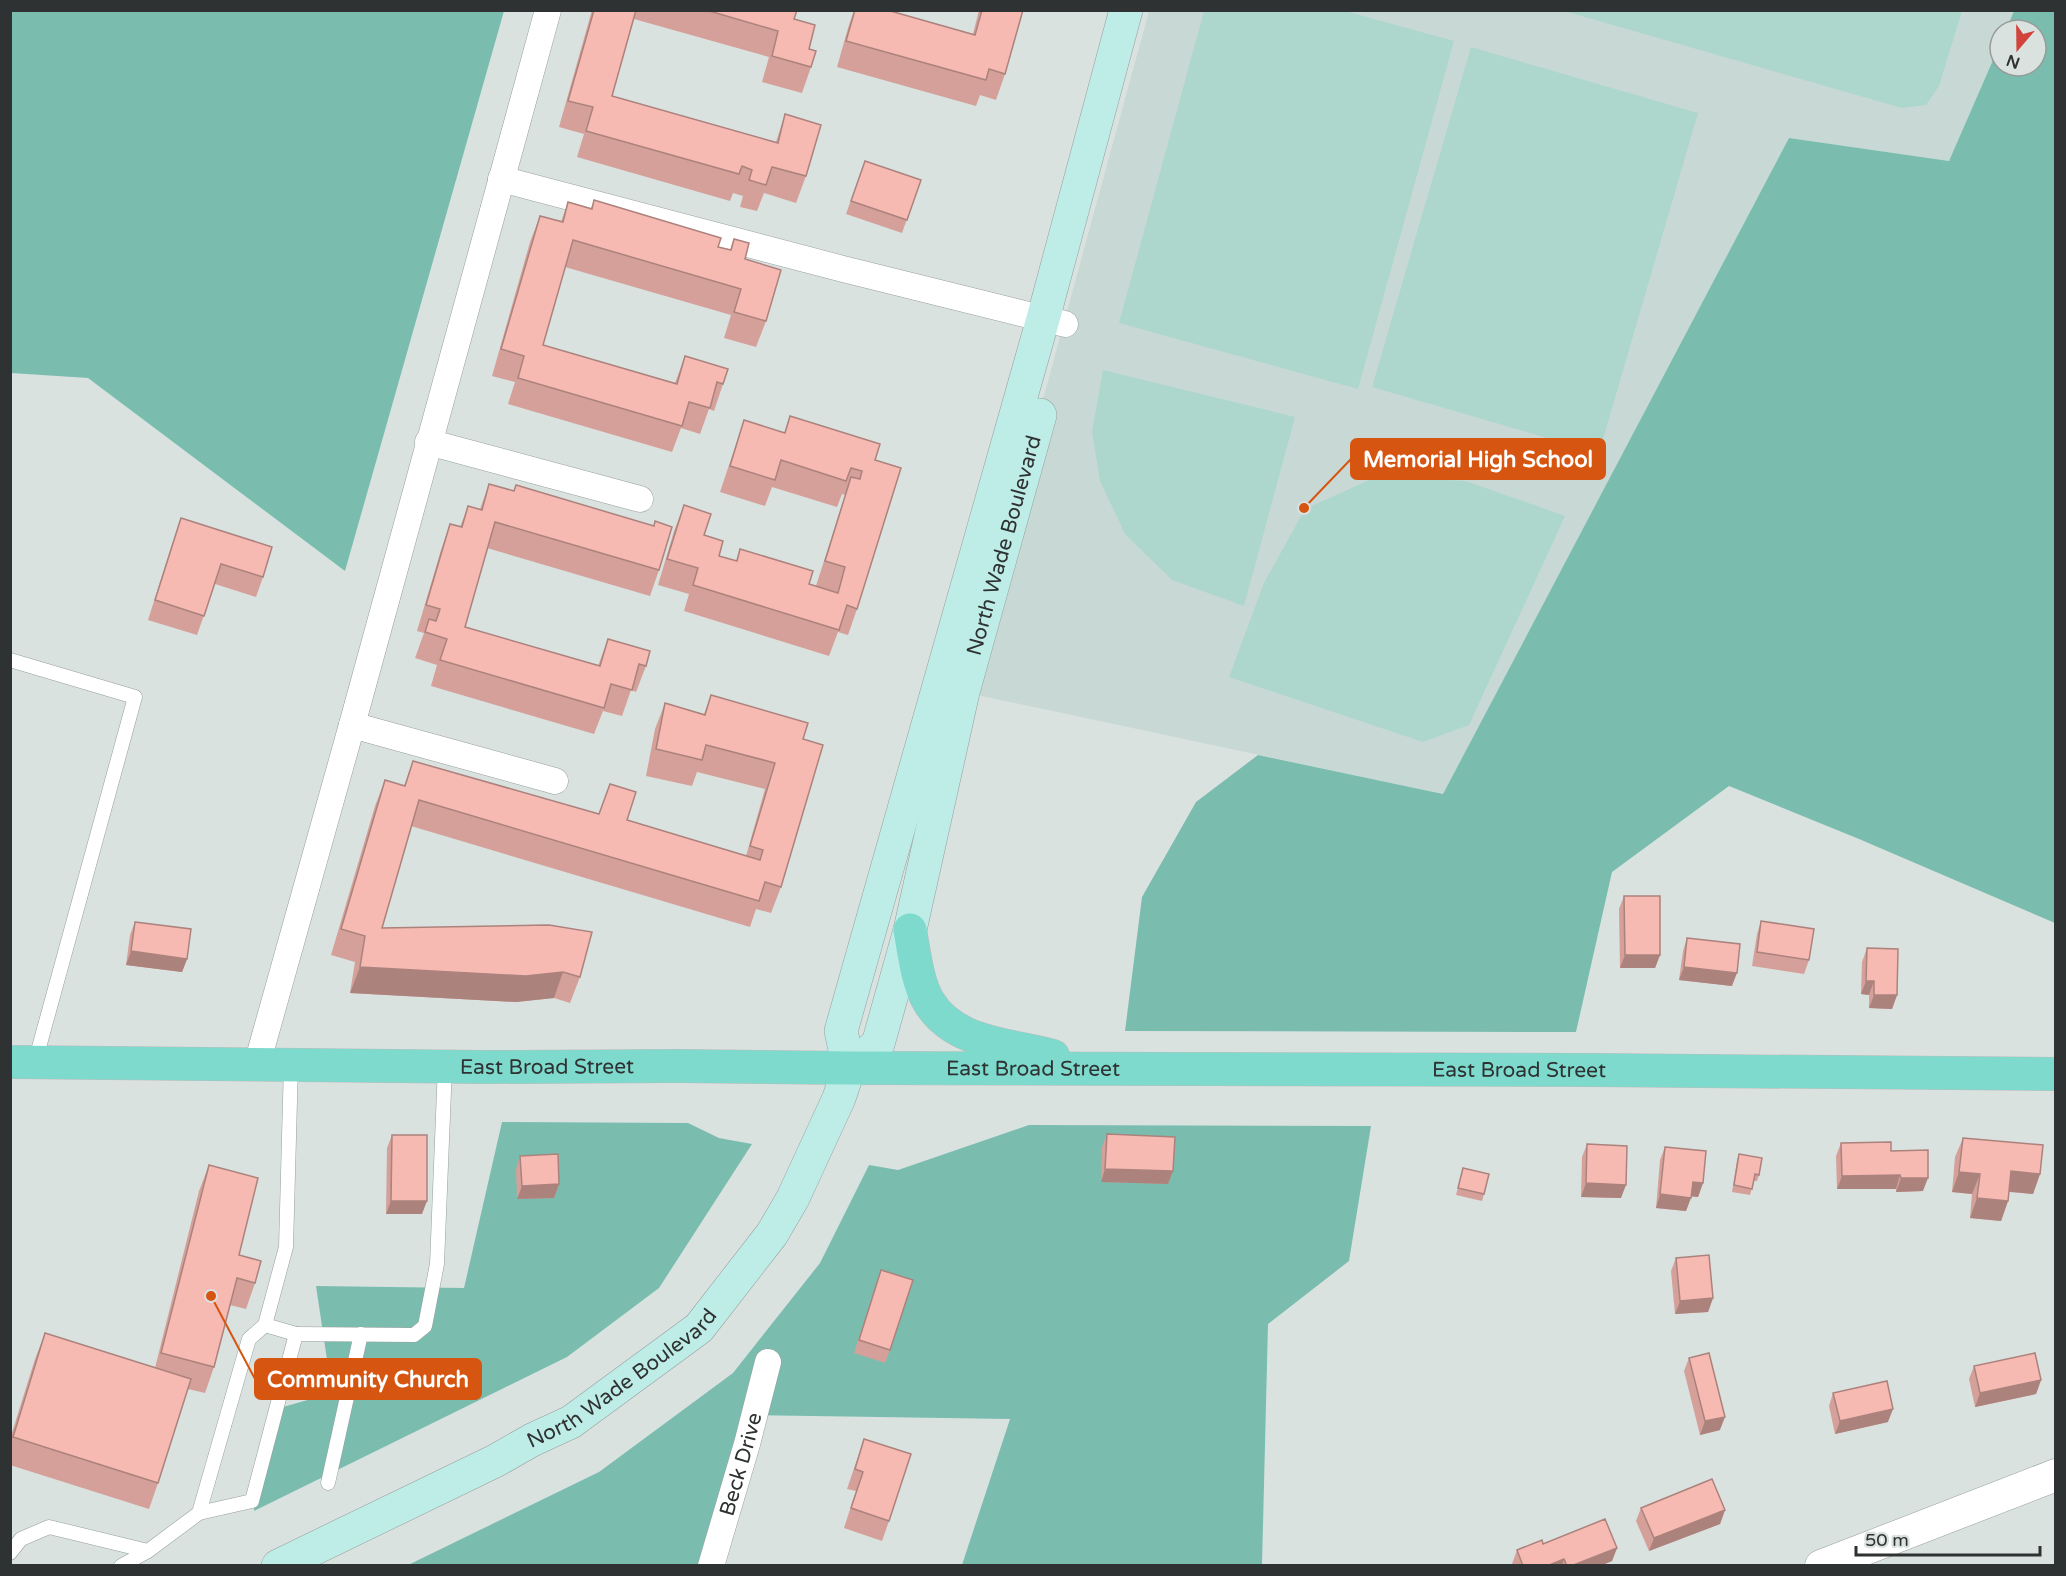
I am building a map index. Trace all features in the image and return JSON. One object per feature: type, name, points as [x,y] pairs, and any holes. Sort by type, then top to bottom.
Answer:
[{"type":"main road","name":"North Wade Boulevard","points":[[849,1068],[878,1044],[910,930],[963,692],[1054,321],[1126,10]]},
{"type":"main road","name":"North Wade Boulevard","points":[[278,1566],[572,1422],[699,1328],[772,1234],[793,1198],[839,1098],[849,1068],[841,1031],[1149,10]]},
{"type":"main road","points":[[910,930],[919,974],[928,1001],[944,1020],[966,1034],[991,1043],[1036,1052],[1097,1070]]},
{"type":"main road","name":"East Broad Street","points":[[23,1062],[2055,1074]]},
{"type":"street","points":[[257,1064],[548,10]]},
{"type":"street","points":[[501,179],[843,269],[1054,321]]},
{"type":"street","points":[[428,442],[640,500]]},
{"type":"street","points":[[352,724],[555,781]]},
{"type":"street","name":"Beck Drive","points":[[711,1566],[747,1444],[768,1362]]},
{"type":"street","points":[[1821,1566],[2055,1475]]},
{"type":"lane","points":[[10,660],[135,697],[23,1062]]},
{"type":"lane","points":[[199,1513],[249,1340],[265,1325],[286,1247],[291,1064]]},
{"type":"lane","points":[[265,1325],[296,1334],[414,1335],[425,1326],[437,1264],[445,1066]]},
{"type":"lane","points":[[121,1566],[148,1551],[199,1513],[252,1501],[296,1334]]},
{"type":"lane","points":[[328,1484],[362,1334]]},
{"type":"lane","points":[[10,1553],[21,1539],[49,1527],[148,1551]]},
{"type":"shaded area","points":[[1149,11],[2014,11],[2011,18],[1988,18],[1988,72],[1949,161],[1789,138],[1443,794],[963,692]]},
{"type":"green space","points":[[1962,10],[1939,86],[1926,105],[1902,108],[1564,11]]},
{"type":"green space","points":[[10,11],[504,11],[345,571],[88,378],[11,373]]},
{"type":"green space","points":[[1204,11],[1345,11],[1454,41],[1358,389],[1119,323]]},
{"type":"green space","points":[[2014,11],[2056,11],[2055,923],[1729,786],[1612,872],[1576,1032],[1125,1031],[1142,897],[1196,802],[1258,755],[1443,794],[1789,138],[1949,161],[1988,72],[1988,78],[2048,78],[2048,18],[2011,18]]},
{"type":"green space","points":[[1471,47],[1698,113],[1599,453],[1372,387]]},
{"type":"green space","points":[[1103,370],[1295,417],[1244,606],[1172,580],[1125,534],[1100,481],[1092,432]]},
{"type":"green space","points":[[1376,477],[1466,481],[1565,516],[1469,725],[1423,742],[1229,677],[1264,583],[1305,509]]},
{"type":"green space","points":[[502,1122],[688,1123],[719,1138],[752,1144],[659,1288],[567,1357],[254,1511],[255,1498],[283,1407],[332,1393],[316,1286],[464,1288]]},
{"type":"green space","points":[[1029,1125],[1371,1126],[1349,1261],[1268,1324],[1262,1565],[962,1565],[1010,1419],[749,1415],[707,1565],[406,1566],[599,1472],[733,1373],[820,1263],[869,1165],[898,1170]]},
{"type":"building","points":[[594,10],[636,10],[612,96],[778,143],[785,114],[821,125],[806,176],[772,167],[766,185],[749,180],[752,170],[742,166],[739,174],[586,131],[593,107],[568,101]]},
{"type":"building","points":[[706,10],[797,10],[794,19],[815,25],[809,49],[816,51],[811,67],[772,56],[778,31]]},
{"type":"building","points":[[855,10],[887,10],[975,35],[982,10],[1023,10],[1005,74],[989,69],[986,80],[846,41]]},
{"type":"building","points":[[865,161],[921,180],[907,220],[851,201]]},
{"type":"building","points":[[594,200],[721,238],[718,247],[731,250],[734,239],[749,243],[745,259],[781,270],[766,321],[734,312],[741,289],[573,240],[543,345],[677,384],[685,356],[728,369],[723,384],[717,382],[710,408],[689,402],[682,426],[518,378],[524,356],[501,349],[540,216],[563,222],[568,202],[592,209]]},
{"type":"building","points":[[790,416],[880,444],[875,460],[901,468],[857,609],[847,605],[839,630],[693,585],[698,568],[667,559],[684,505],[711,514],[704,535],[723,541],[719,556],[737,561],[740,549],[813,571],[809,584],[838,593],[845,567],[825,561],[851,477],[860,479],[862,471],[851,468],[846,481],[781,460],[775,480],[730,466],[744,420],[785,433]]},
{"type":"building","points":[[489,484],[514,491],[516,485],[654,526],[655,521],[672,527],[659,570],[495,522],[465,627],[600,666],[608,639],[650,651],[646,666],[639,664],[632,690],[611,684],[604,708],[440,660],[447,639],[425,632],[429,619],[436,621],[440,609],[426,605],[450,524],[462,527],[468,506],[482,510]]},
{"type":"building","points":[[181,518],[272,547],[263,577],[221,564],[204,616],[155,600]]},
{"type":"building","points":[[711,695],[808,723],[803,739],[823,745],[781,887],[765,882],[759,901],[419,800],[382,928],[549,925],[592,932],[580,977],[563,972],[526,976],[360,967],[365,936],[341,929],[385,780],[405,786],[413,761],[599,814],[610,784],[636,792],[627,820],[760,860],[763,850],[750,846],[775,763],[706,745],[702,760],[656,749],[665,703],[705,715]]},
{"type":"building","points":[[1624,896],[1660,896],[1660,955],[1625,955]]},
{"type":"building","points":[[1761,921],[1814,929],[1809,960],[1757,952]]},
{"type":"building","points":[[135,922],[191,929],[187,959],[131,951]]},
{"type":"building","points":[[1687,938],[1740,944],[1737,973],[1684,967]]},
{"type":"building","points":[[1867,948],[1898,949],[1897,995],[1874,995],[1874,981],[1866,981]]},
{"type":"building","points":[[1107,1134],[1175,1137],[1173,1171],[1105,1169]]},
{"type":"building","points":[[392,1135],[427,1135],[427,1201],[391,1201]]},
{"type":"building","points":[[1963,1138],[2043,1145],[2040,1174],[2011,1171],[2008,1201],[1977,1198],[1980,1174],[1959,1172]]},
{"type":"building","points":[[1891,1142],[1891,1151],[1928,1150],[1928,1178],[1901,1178],[1900,1175],[1842,1176],[1841,1143]]},
{"type":"building","points":[[1587,1144],[1627,1146],[1626,1185],[1586,1183]]},
{"type":"building","points":[[1665,1147],[1706,1151],[1703,1183],[1693,1182],[1691,1198],[1660,1194]]},
{"type":"building","points":[[558,1154],[559,1184],[522,1186],[520,1156]]},
{"type":"building","points":[[1739,1154],[1762,1158],[1759,1175],[1755,1174],[1752,1189],[1734,1185]]},
{"type":"building","points":[[209,1165],[258,1178],[239,1255],[261,1261],[255,1283],[237,1278],[214,1367],[161,1353]]},
{"type":"building","points":[[1463,1168],[1489,1174],[1484,1194],[1458,1188]]},
{"type":"building","points":[[1709,1255],[1713,1298],[1680,1301],[1676,1258]]},
{"type":"building","points":[[881,1270],[913,1280],[890,1350],[859,1340]]},
{"type":"building","points":[[45,1333],[191,1379],[158,1483],[13,1437]]},
{"type":"building","points":[[1709,1353],[1725,1417],[1705,1421],[1689,1358]]},
{"type":"building","points":[[2035,1353],[2041,1380],[1980,1393],[1974,1366]]},
{"type":"building","points":[[1887,1381],[1893,1409],[1840,1421],[1833,1393]]},
{"type":"building","points":[[864,1439],[911,1454],[889,1521],[851,1508],[863,1472],[855,1469]]},
{"type":"building","points":[[1712,1479],[1725,1510],[1654,1538],[1641,1508]]},
{"type":"building","points":[[1605,1519],[1617,1548],[1571,1566],[1567,1566],[1564,1559],[1547,1566],[1523,1566],[1517,1550],[1542,1540],[1543,1544]]},
{"type":"place","name":"Memorial High School","points":[[1304,508]]},
{"type":"place","name":"Community Church","points":[[211,1296]]}]
